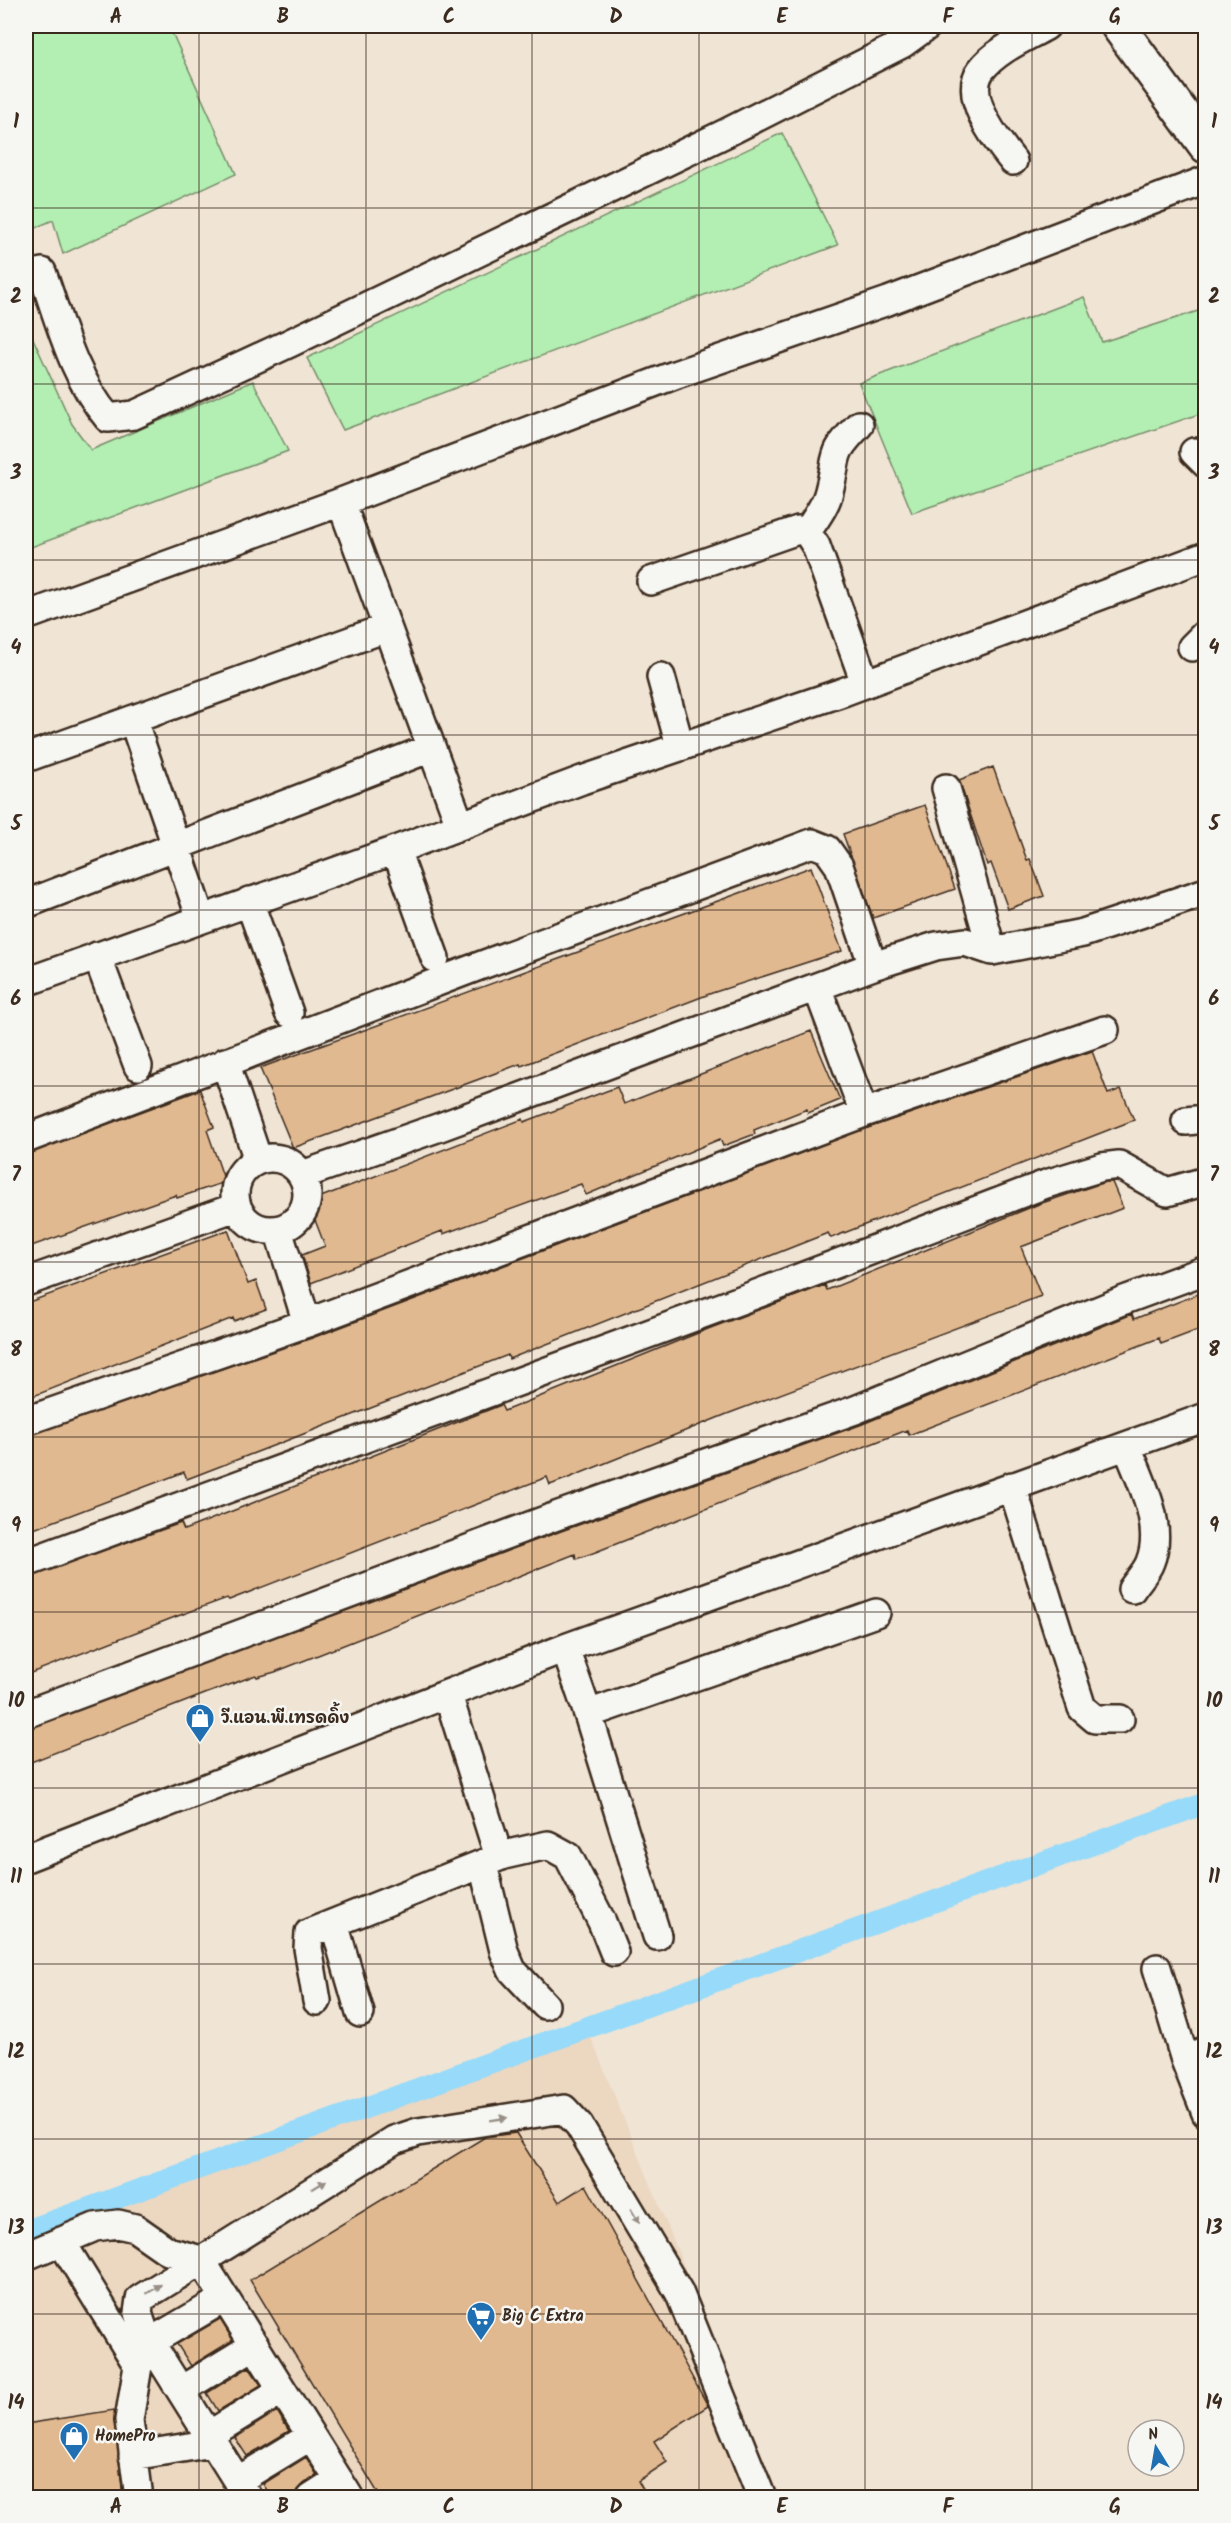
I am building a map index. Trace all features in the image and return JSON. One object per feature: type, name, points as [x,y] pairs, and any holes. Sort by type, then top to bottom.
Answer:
[{"type":"main road","points":[[1118,26],[1206,146]]},
{"type":"street","points":[[42,272],[75,366],[96,405],[108,418],[134,415],[290,343],[726,133],[892,50],[927,26]]},
{"type":"street","points":[[1013,161],[991,133],[983,117],[977,97],[980,72],[993,58],[1046,26]]},
{"type":"street","points":[[26,616],[342,502],[677,374],[888,301],[1206,180]]},
{"type":"street","points":[[807,532],[829,492],[833,464],[839,446],[859,425]]},
{"type":"street","points":[[342,502],[386,628],[460,825]]},
{"type":"street","points":[[651,581],[798,530],[807,532],[816,546],[865,683]]},
{"type":"street","points":[[26,982],[681,746],[865,683],[1206,556]]},
{"type":"street","points":[[26,758],[386,628]]},
{"type":"street","points":[[661,677],[681,746]]},
{"type":"street","points":[[134,720],[201,919]]},
{"type":"street","points":[[26,903],[431,748]]},
{"type":"street","points":[[946,788],[992,951]]},
{"type":"street","points":[[26,1139],[225,1062],[812,843],[826,849],[839,866],[873,966]]},
{"type":"street","points":[[396,850],[435,958]]},
{"type":"street","points":[[302,1175],[452,1123],[873,966],[946,945],[965,942],[992,951],[1083,933],[1206,892]]},
{"type":"street","points":[[249,902],[289,1013]]},
{"type":"street","points":[[97,956],[138,1066]]},
{"type":"street","points":[[817,987],[864,1113]]},
{"type":"street","points":[[26,1422],[307,1323],[864,1113],[1105,1029]]},
{"type":"street","points":[[225,1062],[258,1160]]},
{"type":"street","points":[[258,1160],[282,1160],[302,1175],[307,1188],[307,1202],[301,1215],[291,1225],[278,1230],[265,1231],[253,1227],[243,1218],[237,1207],[234,1194],[237,1180],[246,1168],[258,1160]]},
{"type":"street","points":[[26,1563],[743,1299],[1046,1184],[1102,1167],[1119,1165],[1134,1171],[1167,1192],[1206,1181]]},
{"type":"street","points":[[26,1282],[237,1207]]},
{"type":"street","points":[[278,1230],[307,1323]]},
{"type":"street","points":[[26,1714],[559,1515],[855,1410],[1119,1302],[1206,1270]]},
{"type":"street","points":[[26,1858],[279,1757],[448,1695],[565,1648],[1206,1418]]},
{"type":"street","points":[[1127,1446],[1153,1515],[1154,1543],[1150,1562],[1132,1589]]},
{"type":"street","points":[[1012,1486],[1082,1708],[1095,1719],[1120,1719]]},
{"type":"street","points":[[588,1714],[876,1613]]},
{"type":"street","points":[[565,1648],[588,1714],[657,1936]]},
{"type":"street","points":[[448,1695],[491,1861],[504,1951],[512,1970],[545,2005]]},
{"type":"street","points":[[317,2001],[308,1948],[309,1933],[491,1861],[548,1845],[568,1856],[602,1922],[614,1952]]},
{"type":"street","points":[[334,1923],[360,2013]]},
{"type":"street","points":[[1157,1968],[1195,2055],[1206,2113]]},
{"type":"street","points":[[311,2436],[242,2489],[150,2342],[139,2320],[138,2303],[144,2296],[400,2137],[418,2132],[567,2110],[579,2125],[676,2286],[762,2498]]},
{"type":"street","points":[[26,2256],[103,2225],[128,2225],[168,2251],[201,2260],[344,2489],[312,2498]]},
{"type":"street","points":[[61,2241],[138,2366],[129,2417],[139,2498]]},
{"type":"street","points":[[150,2342],[225,2298]]},
{"type":"street","points":[[181,2390],[255,2345]]},
{"type":"street","points":[[133,2456],[211,2439],[282,2390]]},
{"type":"shaded area","points":[[587,2028],[778,2497],[26,2498],[26,2228],[87,2202]]},
{"type":"green space","points":[[26,26],[169,26],[236,174],[63,254],[53,220],[26,232]]},
{"type":"green space","points":[[782,133],[838,245],[343,430],[307,358]]},
{"type":"green space","points":[[1084,297],[1102,342],[1198,311],[1205,327],[1205,412],[912,513],[859,383]]},
{"type":"green space","points":[[26,323],[72,424],[91,450],[253,381],[288,451],[26,549]]},
{"type":"building","points":[[993,767],[1027,860],[1030,859],[1044,896],[1008,909],[991,863],[987,865],[959,780]]},
{"type":"building","points":[[925,805],[955,889],[873,918],[843,834]]},
{"type":"building","points":[[811,867],[842,951],[712,993],[521,1066],[520,1064],[293,1148],[260,1068]]},
{"type":"building","points":[[811,1031],[840,1100],[808,1113],[807,1109],[754,1130],[755,1134],[723,1146],[720,1139],[586,1195],[581,1184],[443,1234],[442,1231],[311,1283],[302,1255],[325,1246],[308,1202],[523,1119],[524,1122],[617,1087],[624,1104]]},
{"type":"building","points":[[1092,1051],[1108,1094],[1121,1089],[1134,1120],[831,1238],[828,1233],[509,1359],[508,1355],[187,1479],[184,1472],[26,1532],[26,1496],[32,1494],[26,1477],[26,1436],[312,1338],[862,1130]]},
{"type":"building","points":[[200,1090],[214,1127],[207,1130],[225,1182],[177,1198],[176,1195],[26,1248],[26,1154]]},
{"type":"building","points":[[1105,1182],[1112,1182],[1123,1208],[1021,1247],[1041,1296],[727,1414],[550,1485],[547,1477],[229,1600],[227,1598],[175,1617],[26,1675],[26,1578],[181,1523],[184,1530],[501,1405],[504,1411],[708,1329],[825,1285],[827,1290],[1039,1204]]},
{"type":"building","points":[[228,1230],[248,1284],[256,1281],[266,1309],[234,1321],[233,1318],[26,1399],[26,1303]]},
{"type":"building","points":[[1206,1291],[1206,1327],[1161,1344],[1159,1338],[909,1435],[907,1430],[593,1553],[576,1559],[575,1554],[275,1672],[257,1677],[256,1675],[26,1764],[26,1729],[564,1530],[860,1425],[1132,1314],[1134,1319]]},
{"type":"building","name":"Big C Extra","points":[[516,2133],[559,2202],[586,2185],[708,2406],[654,2441],[667,2462],[638,2481],[648,2498],[381,2498],[250,2280],[485,2137]]},
{"type":"building","points":[[220,2319],[233,2340],[191,2366],[177,2344]]},
{"type":"building","points":[[249,2367],[261,2385],[218,2411],[207,2393]]},
{"type":"building","name":"HomePro","points":[[114,2410],[123,2498],[26,2498],[26,2424]]},
{"type":"building","points":[[277,2411],[289,2431],[247,2456],[235,2438]]},
{"type":"building","points":[[306,2457],[317,2475],[302,2485],[295,2498],[272,2498],[263,2484]]},
{"type":"waterway","points":[[26,2231],[1206,1803]]},
{"type":"place","name":"วี.แอน.พี.เทรดดิ้ง","points":[[200,1744]]},
{"type":"place","name":"Big C Extra","points":[[481,2342]]},
{"type":"place","name":"HomePro","points":[[74,2462]]}]
